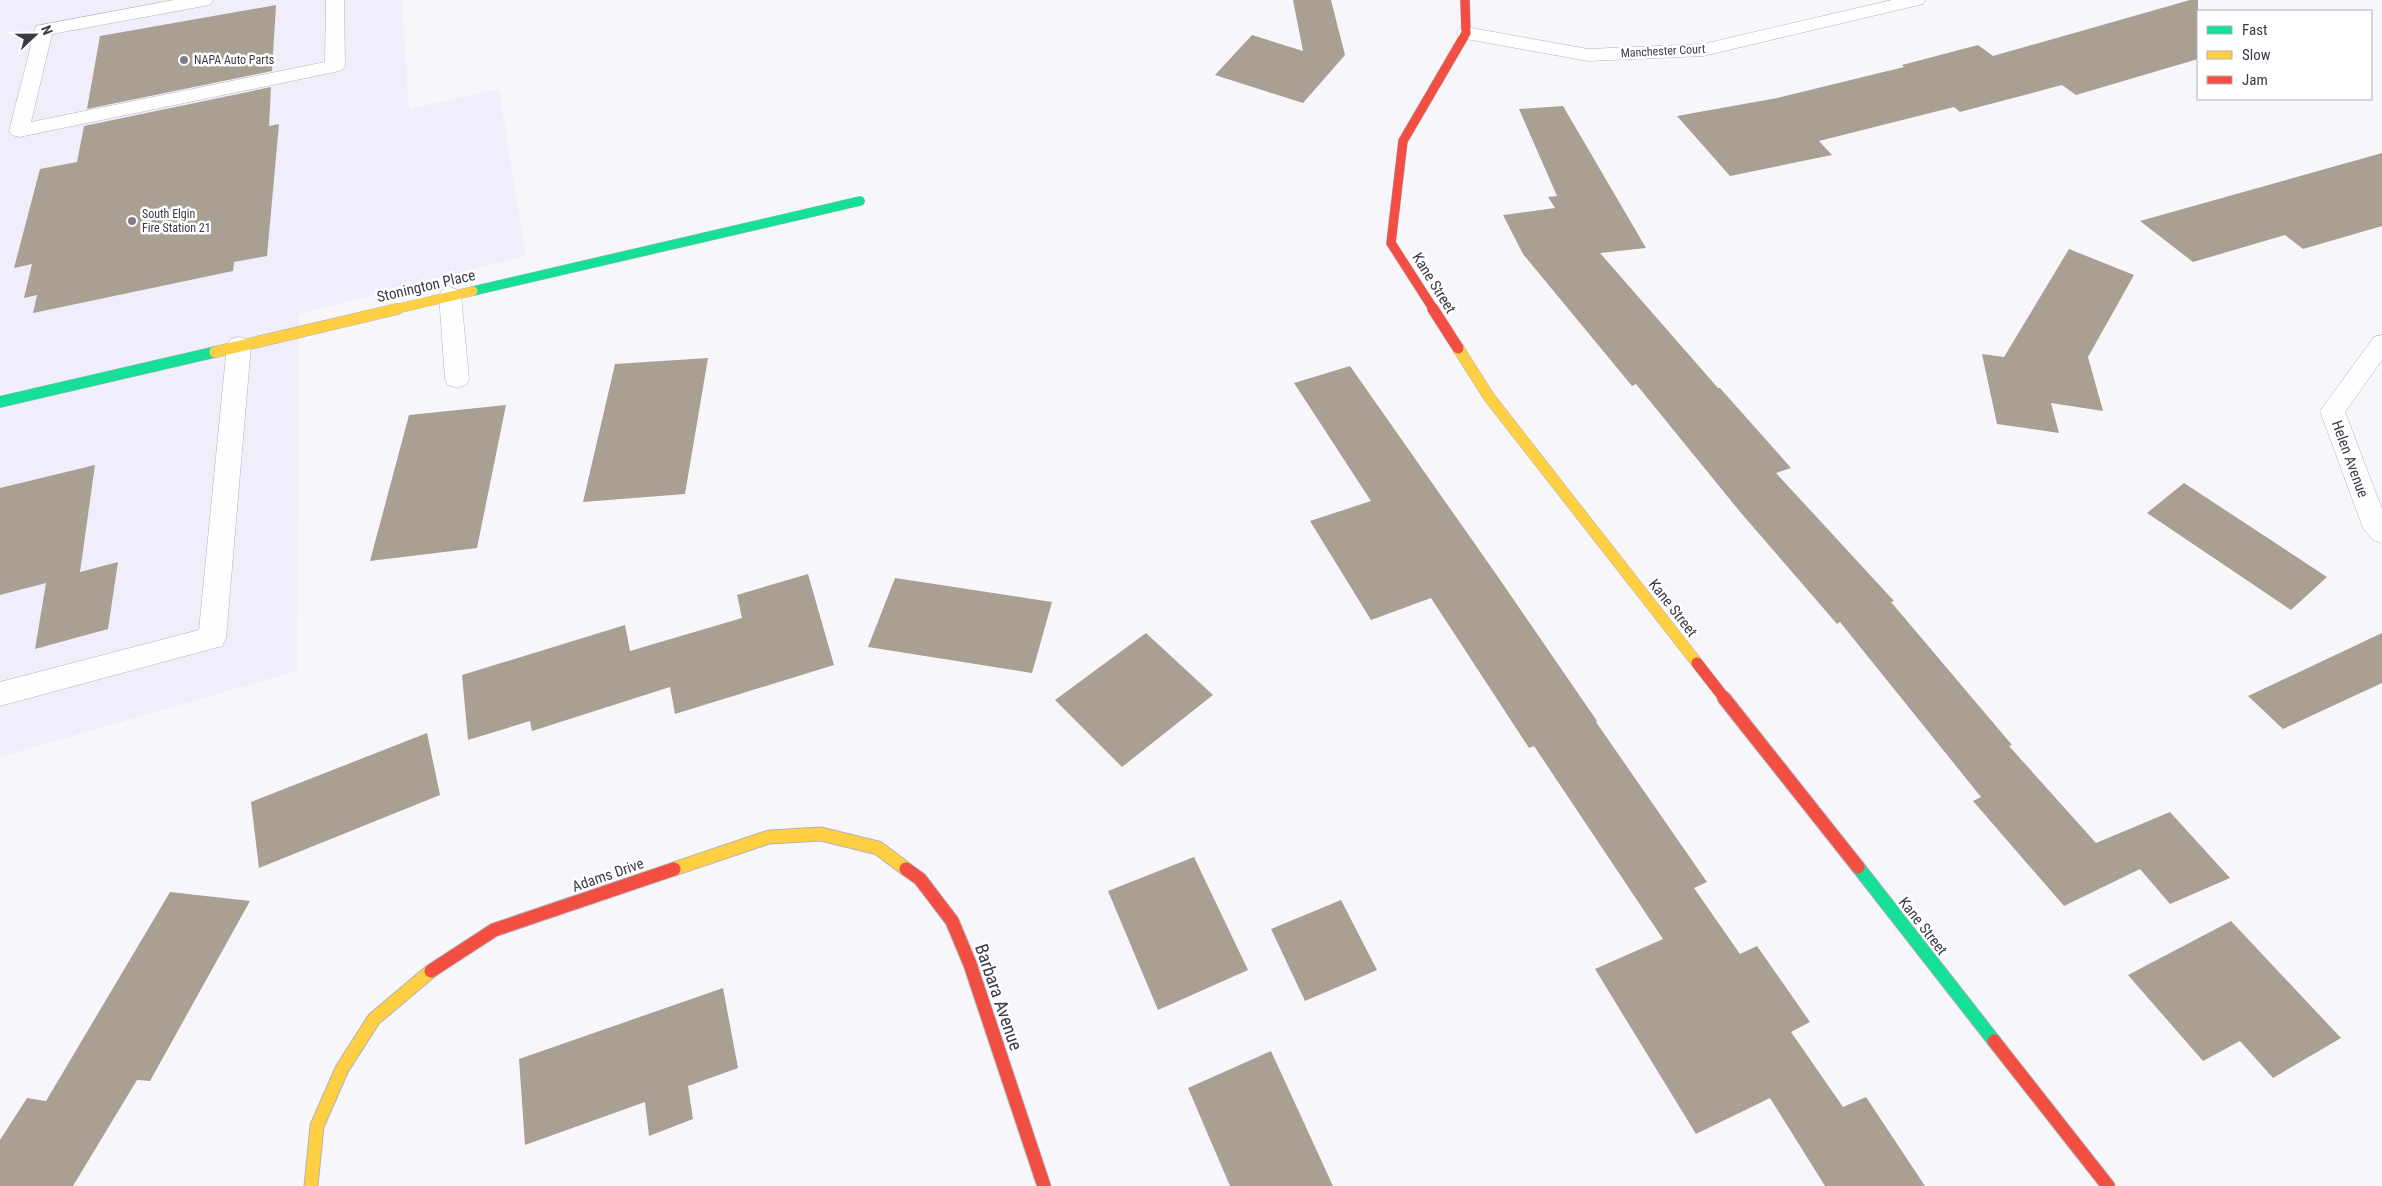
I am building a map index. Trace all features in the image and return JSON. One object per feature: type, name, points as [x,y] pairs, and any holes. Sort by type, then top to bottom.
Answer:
[{"type":"street","points":[[204,0],[156,4],[43,30],[18,131],[335,66],[336,0]]},
{"type":"street","points":[[1465,0],[1466,33]]},
{"type":"street","name":"Manchester Court","points":[[1466,33],[1588,55],[1703,50],[1916,0]]},
{"type":"street","name":"Kane Street","points":[[1466,33],[1403,141],[1391,243],[1489,397],[2108,1186]]},
{"type":"street","name":"Stonington Place","points":[[0,402],[860,201]]},
{"type":"street","points":[[450,296],[457,379]]},
{"type":"street","name":"Helen Avenue","points":[[2382,343],[2332,411],[2376,528],[2382,533]]},
{"type":"street","points":[[0,694],[212,638],[239,345]]},
{"type":"street","name":"Adams Drive","points":[[311,1186],[317,1126],[342,1069],[374,1019],[439,964],[494,930],[769,836],[821,834],[878,848]]},
{"type":"street","name":"Barbara Avenue","points":[[878,848],[920,879],[952,921],[970,964],[1044,1186]]},
{"type":"shaded area","points":[[0,0],[402,0],[409,109],[499,89],[526,256],[299,314],[297,671],[0,757]]},
{"type":"building","points":[[1293,0],[1331,0],[1345,55],[1303,103],[1215,75],[1252,35],[1303,51]]},
{"type":"building","points":[[2190,0],[2198,0],[2197,59],[2076,95],[2062,85],[1960,112],[1954,107],[1819,141],[1832,155],[1730,176],[1677,116],[1777,98],[1904,67],[1902,65],[1978,45],[1993,56]]},
{"type":"building","name":"NAPA Auto Parts","points":[[276,5],[272,71],[87,109],[100,36]]},
{"type":"building","name":"South Elgin Fire Station 21","points":[[271,87],[269,126],[279,124],[267,256],[234,262],[233,271],[33,313],[37,295],[24,298],[32,264],[14,268],[40,169],[77,162],[84,126]]},
{"type":"building","points":[[1563,106],[1646,248],[1600,253],[1791,468],[1776,473],[1894,601],[1891,602],[2012,745],[2009,746],[2096,843],[2170,812],[2230,878],[2170,904],[2140,869],[2064,906],[1973,801],[1981,797],[1840,622],[1837,624],[1741,513],[1636,384],[1632,386],[1523,254],[1503,215],[1555,208],[1548,197],[1557,196],[1519,109]]},
{"type":"building","points":[[2382,153],[2382,226],[2303,249],[2285,235],[2193,262],[2140,221]]},
{"type":"building","points":[[2069,249],[2134,275],[2088,357],[2103,411],[2051,403],[2059,433],[1997,424],[1982,354],[2004,357]]},
{"type":"building","points":[[708,358],[685,494],[583,502],[615,364]]},
{"type":"building","points":[[1350,366],[1496,574],[1707,882],[1694,888],[1740,954],[1757,946],[1810,1022],[1791,1032],[1843,1107],[1866,1097],[1925,1186],[1825,1186],[1770,1098],[1696,1134],[1595,969],[1663,939],[1534,746],[1529,748],[1431,598],[1371,620],[1310,521],[1371,501],[1294,383]]},
{"type":"building","points":[[506,405],[477,548],[370,561],[409,415]]},
{"type":"building","points":[[95,465],[80,572],[118,562],[108,629],[35,649],[46,583],[0,595],[0,488]]},
{"type":"building","points":[[2184,483],[2327,577],[2291,610],[2147,513]]},
{"type":"building","points":[[808,574],[834,665],[675,714],[670,687],[532,731],[530,721],[468,740],[462,675],[625,625],[630,651],[742,618],[737,595]]},
{"type":"building","points":[[895,578],[1052,602],[1032,673],[868,647]]},
{"type":"building","points":[[1146,633],[1213,695],[1122,767],[1055,700]]},
{"type":"building","points":[[2382,633],[2382,683],[2283,729],[2248,696]]},
{"type":"building","points":[[427,733],[440,795],[259,868],[251,802]]},
{"type":"building","points":[[1194,857],[1248,970],[1158,1010],[1108,891]]},
{"type":"building","points":[[170,892],[250,901],[150,1081],[137,1080],[73,1186],[0,1186],[0,1140],[27,1098],[46,1101]]},
{"type":"building","points":[[1341,900],[1377,970],[1305,1001],[1271,929]]},
{"type":"building","points":[[2231,921],[2341,1038],[2273,1078],[2240,1041],[2203,1061],[2128,975]]},
{"type":"building","points":[[723,988],[738,1068],[688,1086],[693,1119],[649,1136],[645,1102],[525,1145],[519,1059]]},
{"type":"building","points":[[1271,1051],[1333,1186],[1230,1186],[1188,1088]]},
{"type":"traffic: fast","points":[[473,291],[860,201]]},
{"type":"traffic: fast","points":[[0,402],[215,352]]},
{"type":"traffic: fast","points":[[1858,867],[1994,1041]]},
{"type":"traffic: slow","points":[[215,352],[473,291]]},
{"type":"traffic: slow","points":[[1458,348],[1489,397],[1697,663]]},
{"type":"traffic: slow","points":[[674,869],[769,837],[821,834],[878,848],[906,869]]},
{"type":"traffic: slow","points":[[311,1186],[317,1126],[342,1069],[374,1019],[431,971]]},
{"type":"traffic: jam","points":[[1458,348],[1391,243],[1403,141],[1466,33],[1465,0]]},
{"type":"traffic: jam","points":[[1697,663],[1858,867]]},
{"type":"traffic: jam","points":[[431,971],[494,930],[674,869]]},
{"type":"traffic: jam","points":[[906,869],[920,879],[952,921],[970,964],[1044,1186]]},
{"type":"traffic: jam","points":[[1994,1041],[2108,1186]]},
{"type":"place","name":"NAPA Auto Parts","points":[[184,60]]},
{"type":"place","name":"South Elgin Fire Station 21","points":[[132,221]]}]
